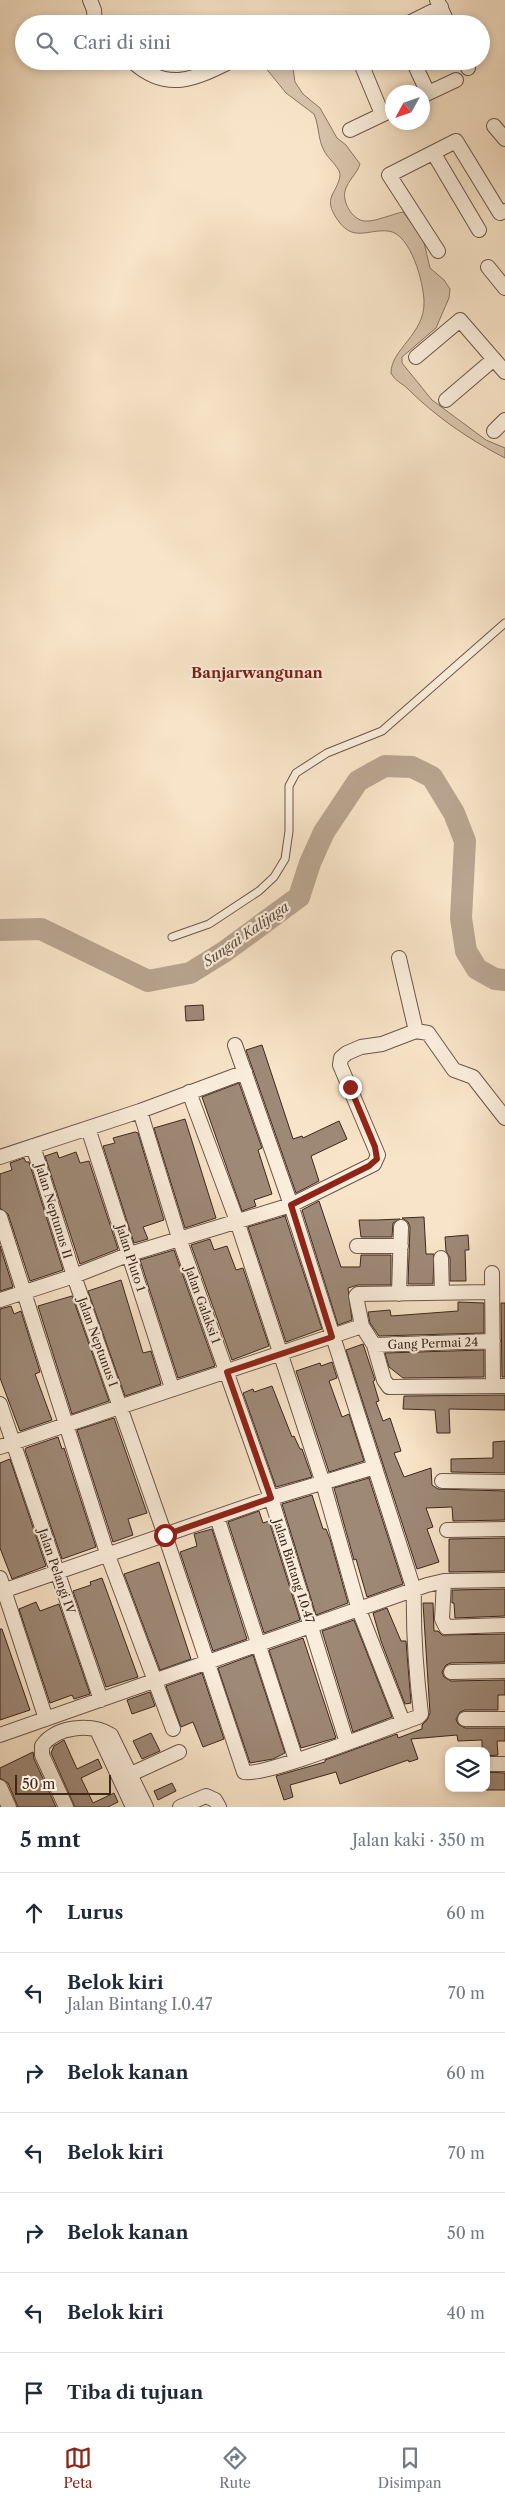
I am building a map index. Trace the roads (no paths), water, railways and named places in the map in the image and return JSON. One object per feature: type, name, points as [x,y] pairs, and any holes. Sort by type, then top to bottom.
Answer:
[{"type":"street","points":[[90,0],[94,15]]},
{"type":"street","points":[[421,15],[439,4]]},
{"type":"street","points":[[144,70],[157,77],[179,82],[197,78],[213,70]]},
{"type":"street","points":[[365,70],[385,108]]},
{"type":"street","points":[[416,70],[422,85]]},
{"type":"street","points":[[430,92],[456,80]]},
{"type":"street","points":[[350,130],[385,113]]},
{"type":"street","points":[[494,126],[505,139]]},
{"type":"street","points":[[438,251],[389,175],[434,154],[456,141],[500,212],[505,211]]},
{"type":"street","points":[[434,154],[479,230]]},
{"type":"street","points":[[488,267],[505,288]]},
{"type":"street","points":[[416,357],[457,320],[460,320],[502,366],[446,400]]},
{"type":"street","points":[[494,431],[505,420]]},
{"type":"street","points":[[399,958],[416,1031]]},
{"type":"street","points":[[0,1300],[74,1276],[130,1254],[179,1238],[291,1205],[369,1166],[377,1159],[378,1155],[340,1065],[341,1058],[361,1047],[382,1044],[416,1031],[428,1033],[454,1070],[472,1077],[505,1118]]},
{"type":"street","points":[[217,1517],[260,1644],[296,1760],[418,1717],[421,1714],[415,1671],[414,1590],[291,1205],[235,1045]]},
{"type":"street","points":[[0,1157],[140,1111],[245,1072]]},
{"type":"street","points":[[189,1092],[236,1221],[323,1482],[359,1610],[403,1722]]},
{"type":"street","name":"Jalan Galaksi 1","points":[[140,1111],[179,1238],[227,1372]]},
{"type":"street","name":"Jalan Pluto 1","points":[[88,1128],[172,1388]]},
{"type":"street","name":"Jalan Neptunus II","points":[[33,1146],[74,1276]]},
{"type":"street","points":[[0,1217],[107,1553],[173,1730]]},
{"type":"street","points":[[399,1294],[401,1227]]},
{"type":"street","points":[[357,1246],[401,1246]]},
{"type":"street","points":[[441,1258],[442,1293]]},
{"type":"street","points":[[492,1273],[493,1341],[499,1386],[391,1388],[384,1380],[374,1345],[362,1326],[356,1295],[492,1292]]},
{"type":"street","name":"Jalan Neptunus I","points":[[74,1276],[165,1535],[244,1772],[253,1774],[296,1760]]},
{"type":"street","points":[[6,1445],[362,1326]]},
{"type":"street","name":"Gang Permai 24","points":[[374,1345],[493,1341]]},
{"type":"street","name":"Jalan Bintang I.0.47","points":[[227,1372],[271,1498],[347,1743]]},
{"type":"street","name":"Jalan Pelangi IV","points":[[0,1404],[6,1445],[57,1572],[101,1700]]},
{"type":"street","points":[[46,1719],[1,1587],[57,1572],[107,1553],[271,1498],[375,1467]]},
{"type":"street","points":[[442,1481],[505,1482]]},
{"type":"street","points":[[447,1530],[505,1529]]},
{"type":"street","points":[[0,1735],[414,1590],[444,1581],[505,1580]]},
{"type":"street","points":[[444,1581],[442,1619],[446,1626],[505,1625]]},
{"type":"street","points":[[451,1672],[505,1671]]},
{"type":"street","points":[[465,1719],[505,1719]]},
{"type":"street","points":[[66,1807],[42,1755],[42,1746],[57,1734],[71,1729],[83,1728],[111,1735],[146,1807]]},
{"type":"street","points":[[97,1730],[133,1807]]},
{"type":"street","points":[[130,1774],[179,1752]]},
{"type":"street","points":[[490,1764],[505,1764]]},
{"type":"street","points":[[0,1787],[9,1807]]},
{"type":"street","points":[[180,1807],[206,1796],[215,1800],[219,1807]]},
{"type":"lane","points":[[172,937],[209,924],[259,891],[274,877],[285,859],[289,831],[289,786],[296,773],[327,754],[382,731],[505,623]]},
{"type":"waterway","name":"Sungai Kalijaga","points":[[0,930],[41,929],[148,981],[190,973],[224,952],[299,897],[310,863],[324,832],[358,781],[385,766],[412,767],[432,777],[454,813],[465,841],[461,918],[466,951],[477,969],[495,979],[505,980]]},
{"type":"district","name":"Banjarwangunan","points":[[257,672]]}]
